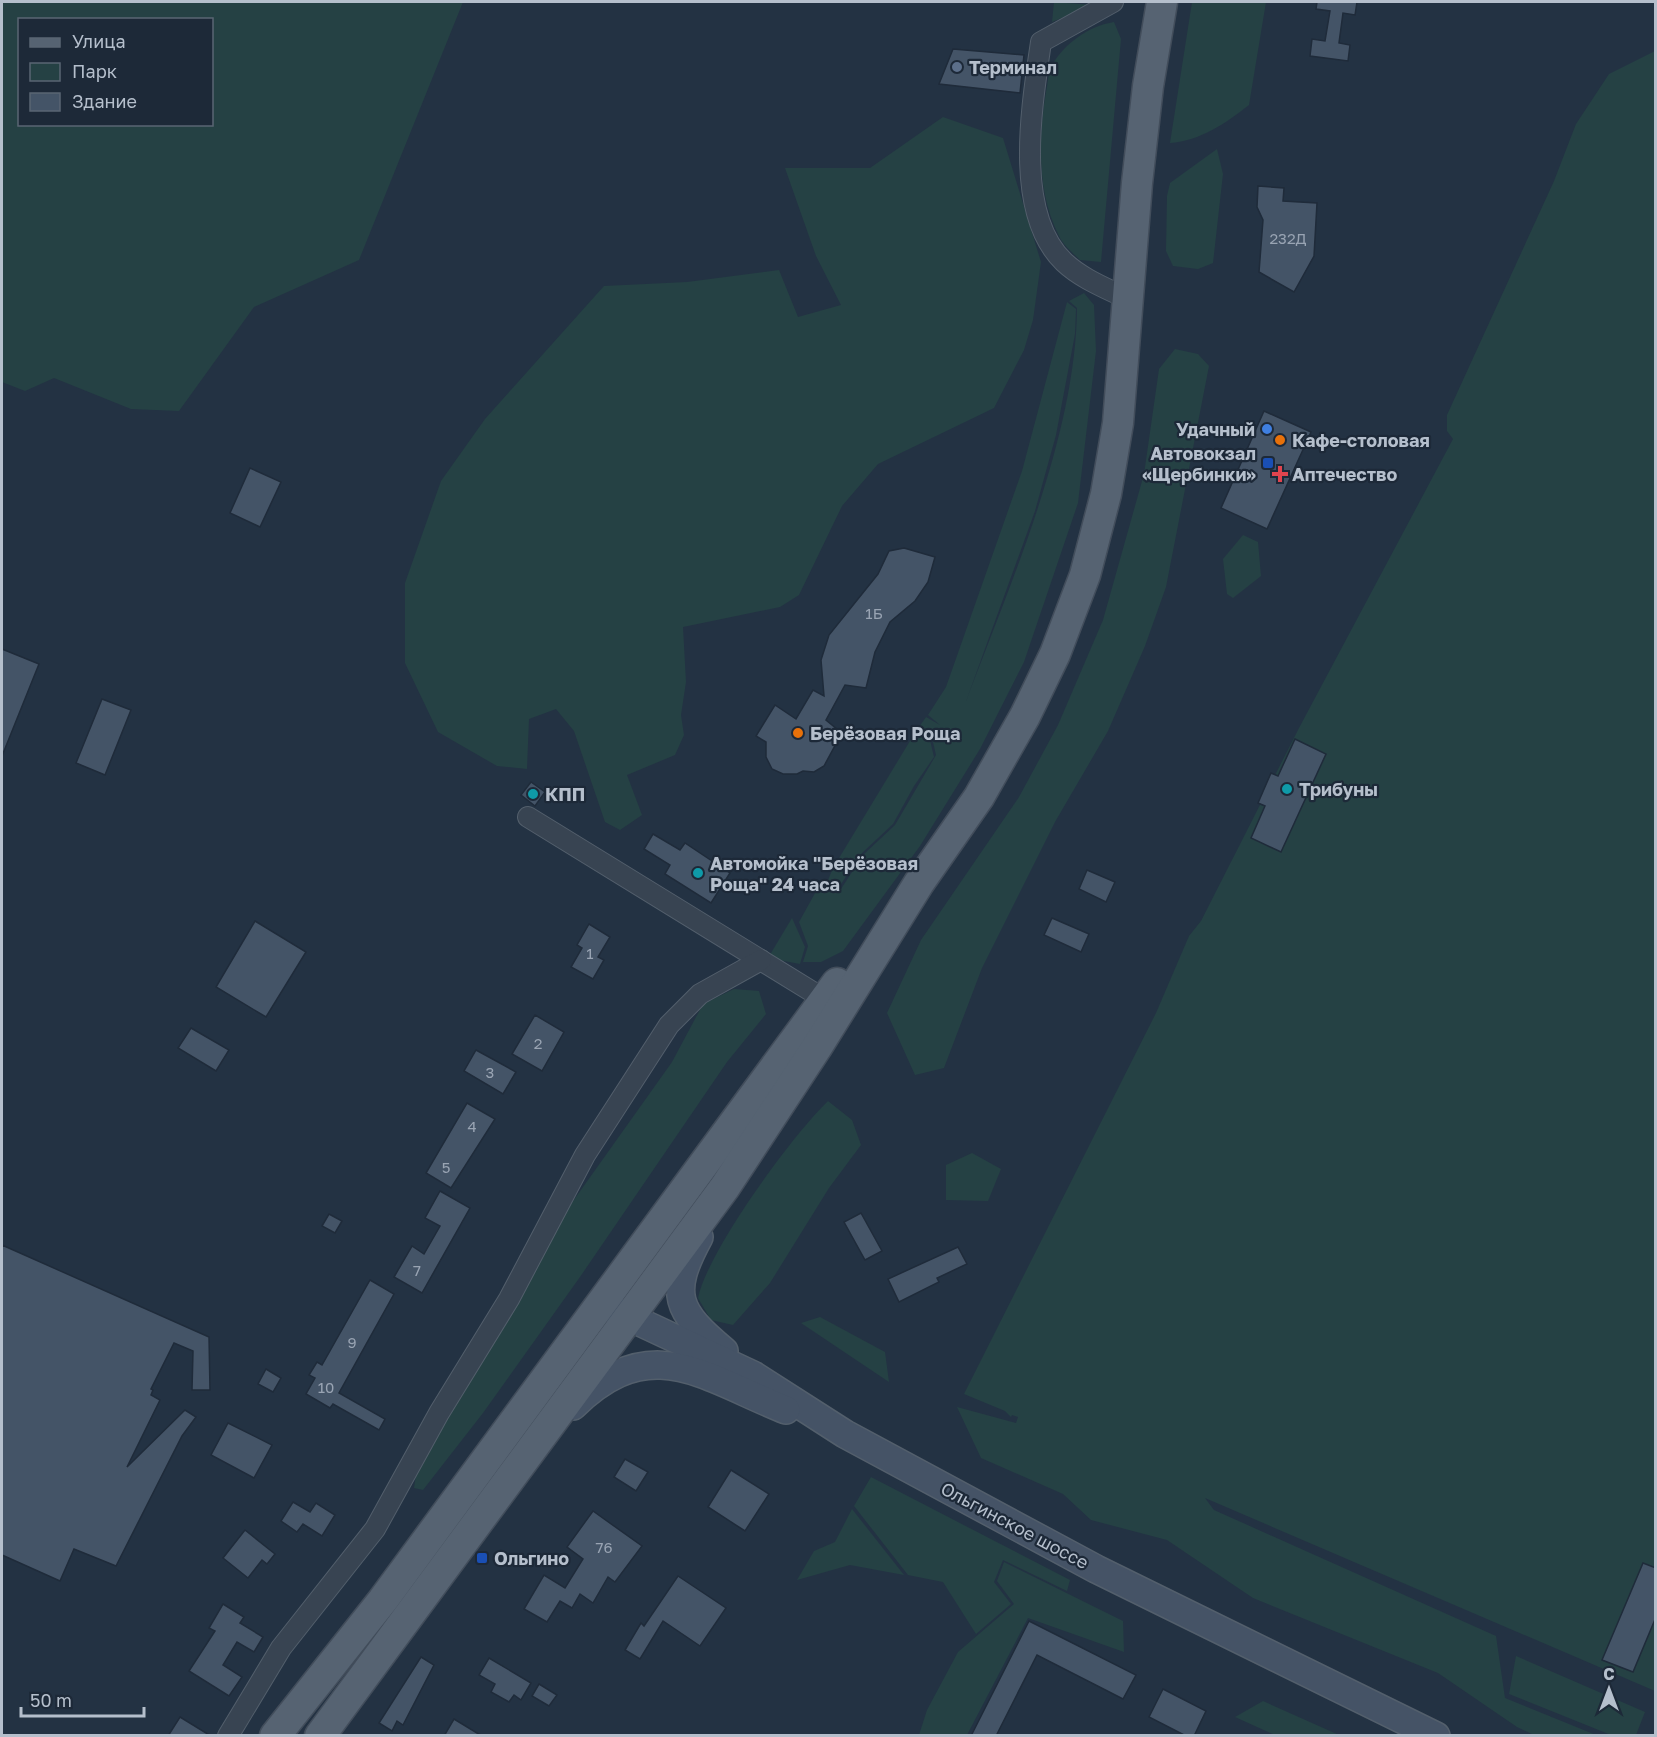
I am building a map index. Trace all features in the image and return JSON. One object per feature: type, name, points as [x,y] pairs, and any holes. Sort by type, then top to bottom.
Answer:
[{"type":"main road","points":[[753,1375],[692,1323],[683,1307],[680,1291],[683,1266],[725,1187],[817,1047],[919,883],[979,796],[1025,716],[1055,654],[1085,575],[1106,494],[1119,423],[1148,86],[1162,2]]},
{"type":"main road","points":[[320,1736],[544,1434],[615,1310],[824,999],[919,883]]},
{"type":"main road","points":[[275,1736],[615,1310],[725,1187]]},
{"type":"main road","name":"Ольгинское шоссе","points":[[615,1310],[753,1375],[845,1434],[1096,1569],[1436,1736]]},
{"type":"main road","points":[[544,1434],[593,1386],[612,1374],[631,1367],[672,1365],[701,1373],[845,1434]]},
{"type":"street","points":[[1113,2],[1041,42],[1029,126],[1030,164],[1034,191],[1050,245],[1065,263],[1086,279],[1128,299]]},
{"type":"street","points":[[528,817],[824,999]]},
{"type":"street","points":[[228,1736],[281,1648],[375,1529],[439,1413],[515,1289],[585,1155],[669,1025],[700,994],[761,960]]},
{"type":"green space","points":[[2,2],[463,2],[359,260],[254,307],[179,411],[131,409],[54,378],[25,391],[2,382]]},
{"type":"green space","points":[[1054,2],[1094,5],[1052,22]]},
{"type":"green space","points":[[1192,2],[1266,2],[1249,105],[1202,135],[1170,143]]},
{"type":"green space","points":[[1114,22],[1121,39],[1101,262],[1080,260],[1061,239],[1047,202],[1041,166],[1043,110],[1050,71],[1057,57],[1087,32]]},
{"type":"green space","points":[[1655,51],[1655,1691],[1205,1498],[1214,1510],[1496,1636],[1505,1698],[1596,1735],[1534,1735],[1517,1727],[1438,1673],[1253,1598],[1167,1540],[1091,1520],[1063,1494],[981,1458],[957,1407],[1016,1423],[1018,1417],[1012,1415],[1011,1417],[1005,1411],[964,1394],[1156,1013],[1189,936],[1201,921],[1299,728],[1453,439],[1447,431],[1447,415],[1554,181],[1576,124],[1609,74]]},
{"type":"green space","points":[[943,117],[1003,138],[1041,262],[1033,320],[1024,350],[994,408],[878,464],[842,506],[799,595],[780,607],[683,627],[686,682],[681,715],[684,735],[675,755],[627,775],[642,815],[620,830],[605,822],[574,731],[556,709],[529,719],[527,769],[497,766],[438,732],[405,663],[405,583],[441,481],[485,419],[604,286],[687,282],[779,270],[798,317],[841,305],[816,256],[785,168],[870,168]]},
{"type":"green space","points":[[1217,149],[1223,174],[1213,263],[1198,269],[1173,266],[1166,251],[1167,196],[1170,183]]},
{"type":"green space","points":[[1084,293],[1094,305],[1096,351],[1078,503],[1024,662],[980,749],[920,846],[843,951],[821,962],[803,962],[808,946],[799,922],[819,886],[841,889],[863,855],[895,825],[936,755],[932,738],[917,730],[926,717],[940,725],[928,715],[946,687],[1022,471],[1067,302],[1076,309],[1075,334],[1056,435],[1035,511],[965,704],[1020,560],[1053,458],[1074,357],[1077,308],[1069,301]]},
{"type":"green space","points":[[1175,349],[1198,354],[1209,366],[1166,587],[1145,646],[1108,731],[1055,822],[982,968],[944,1068],[915,1075],[887,1013],[921,940],[1019,797],[1058,725],[1103,620],[1144,474],[1159,369]]},
{"type":"green space","points":[[1243,535],[1258,542],[1261,576],[1233,598],[1227,594],[1223,559]]},
{"type":"green space","points":[[916,731],[930,740],[934,757],[914,786],[893,824],[862,853],[839,887],[826,885],[833,868]]},
{"type":"green space","points":[[792,918],[805,947],[800,964],[768,958]]},
{"type":"green space","points":[[734,989],[759,991],[766,1014],[727,1062],[580,1277],[483,1413],[423,1490],[414,1488],[416,1475],[436,1427],[561,1218],[672,1062],[703,1004]]},
{"type":"green space","points":[[828,1101],[852,1120],[861,1145],[829,1188],[770,1283],[733,1325],[711,1320],[698,1298],[717,1252],[773,1166]]},
{"type":"green space","points":[[972,1153],[1001,1169],[988,1201],[946,1200],[946,1165]]},
{"type":"green space","points":[[820,1317],[885,1352],[889,1382],[801,1323]]},
{"type":"green space","points":[[871,1477],[1070,1580],[1067,1591],[1003,1560],[994,1582],[1011,1604],[976,1634],[943,1582],[908,1575],[854,1506]]},
{"type":"green space","points":[[852,1509],[904,1575],[850,1565],[797,1580],[814,1551],[835,1542]]},
{"type":"green space","points":[[1004,1562],[1123,1621],[1124,1652],[1028,1618],[967,1735],[919,1735],[927,1710],[958,1652],[1014,1604],[997,1581]]},
{"type":"green space","points":[[1516,1656],[1645,1712],[1636,1735],[1611,1735],[1509,1694]]},
{"type":"green space","points":[[1263,1701],[1339,1735],[1275,1735],[1235,1717]]},
{"type":"building","points":[[1317,2],[1357,2],[1355,15],[1343,13],[1339,43],[1350,45],[1348,61],[1310,56],[1312,39],[1325,41],[1330,11],[1316,9]]},
{"type":"building","points":[[953,49],[1024,55],[1020,93],[939,84]]},
{"type":"building","points":[[1258,186],[1284,188],[1283,201],[1317,203],[1314,256],[1294,292],[1259,272],[1263,220],[1257,207]]},
{"type":"building","points":[[1264,411],[1311,432],[1267,529],[1221,508]]},
{"type":"building","points":[[250,468],[281,482],[260,527],[230,513]]},
{"type":"building","points":[[904,548],[935,557],[928,582],[915,601],[890,622],[875,652],[866,688],[845,685],[826,720],[838,730],[838,740],[824,766],[814,772],[803,771],[797,774],[783,774],[772,769],[766,757],[766,742],[756,736],[775,705],[796,719],[813,690],[824,696],[821,660],[829,635],[878,574],[889,551]]},
{"type":"building","points":[[2,649],[39,664],[2,756]]},
{"type":"building","points":[[102,699],[131,710],[105,775],[76,763]]},
{"type":"building","name":"Трибуны","points":[[1295,739],[1326,754],[1281,852],[1251,838],[1265,806],[1258,803],[1271,773],[1278,776]]},
{"type":"building","name":"КПП","points":[[531,782],[545,792],[535,806],[521,795]]},
{"type":"building","name":"Автомойка \"Берёзовая Роща\" 24 часа","points":[[653,834],[680,850],[685,843],[730,873],[711,903],[665,874],[670,865],[644,849]]},
{"type":"building","points":[[1087,870],[1115,882],[1106,902],[1079,889]]},
{"type":"building","points":[[1052,918],[1089,934],[1081,952],[1044,935]]},
{"type":"building","points":[[255,921],[306,952],[266,1017],[216,987]]},
{"type":"building","points":[[589,924],[610,937],[598,957],[604,960],[593,979],[571,967],[582,948],[577,945]]},
{"type":"building","points":[[535,1015],[564,1032],[542,1071],[512,1054]]},
{"type":"building","points":[[191,1028],[229,1050],[216,1071],[178,1048]]},
{"type":"building","points":[[476,1050],[516,1072],[503,1094],[464,1071]]},
{"type":"building","points":[[467,1103],[495,1119],[451,1188],[426,1173]]},
{"type":"building","points":[[440,1191],[470,1208],[422,1293],[394,1277],[412,1246],[424,1254],[440,1226],[425,1218]]},
{"type":"building","points":[[861,1213],[882,1251],[865,1260],[844,1222]]},
{"type":"building","points":[[329,1214],[342,1221],[335,1233],[322,1226]]},
{"type":"building","points":[[2,1245],[209,1337],[210,1390],[192,1390],[193,1351],[174,1343],[151,1389],[153,1390],[151,1395],[160,1400],[127,1467],[185,1410],[196,1417],[182,1436],[116,1566],[74,1549],[60,1581],[2,1555]]},
{"type":"building","points":[[958,1247],[967,1264],[937,1278],[939,1282],[899,1302],[888,1279]]},
{"type":"building","points":[[370,1280],[394,1294],[339,1393],[385,1419],[379,1430],[333,1404],[330,1408],[306,1394],[315,1378],[309,1375],[317,1362],[322,1365]]},
{"type":"building","points":[[266,1369],[281,1378],[273,1392],[258,1384]]},
{"type":"building","points":[[228,1423],[272,1445],[254,1478],[211,1455]]},
{"type":"building","points":[[625,1459],[648,1472],[636,1491],[614,1477]]},
{"type":"building","points":[[731,1470],[769,1494],[745,1531],[708,1507]]},
{"type":"building","points":[[293,1502],[310,1512],[316,1503],[335,1515],[322,1536],[303,1524],[297,1532],[281,1521]]},
{"type":"building","points":[[593,1511],[642,1546],[615,1582],[608,1577],[593,1603],[580,1594],[572,1608],[560,1601],[547,1622],[524,1609],[544,1575],[565,1588],[583,1559],[567,1547]]},
{"type":"building","points":[[245,1530],[275,1554],[267,1564],[262,1560],[248,1578],[223,1558]]},
{"type":"building","points":[[1643,1563],[1656,1568],[1656,1617],[1633,1672],[1602,1660]]},
{"type":"building","points":[[678,1576],[726,1608],[700,1646],[663,1621],[640,1659],[625,1650],[641,1623],[644,1626]]},
{"type":"building","points":[[223,1604],[244,1617],[240,1623],[263,1637],[254,1652],[237,1642],[223,1665],[242,1677],[229,1696],[189,1671],[215,1631],[209,1628]]},
{"type":"building","points":[[1029,1621],[1136,1675],[1123,1699],[1037,1655],[996,1736],[971,1736]]},
{"type":"building","points":[[421,1657],[434,1665],[403,1725],[397,1721],[392,1731],[379,1723]]},
{"type":"building","points":[[489,1658],[531,1683],[521,1700],[514,1695],[509,1702],[491,1692],[495,1684],[479,1675]]},
{"type":"building","points":[[539,1684],[557,1695],[549,1706],[532,1696]]},
{"type":"building","points":[[1163,1689],[1206,1711],[1194,1736],[1186,1736],[1149,1717]]},
{"type":"building","points":[[180,1717],[211,1736],[168,1736]]},
{"type":"building","points":[[454,1719],[482,1736],[444,1736]]},
{"type":"place","name":"Терминал","points":[[957,67]]},
{"type":"place","name":"Удачный","points":[[1267,429]]},
{"type":"place","name":"Кафе-столовая","points":[[1280,440]]},
{"type":"place","name":"Автовокзал «Щербинки»","points":[[1268,463]]},
{"type":"place","name":"Аптечество","points":[[1280,474]]},
{"type":"place","name":"Берёзовая Роща","points":[[798,733]]},
{"type":"place","name":"Трибуны","points":[[1287,789]]},
{"type":"place","name":"КПП","points":[[533,794]]},
{"type":"place","name":"Автомойка \"Берёзовая Роща\" 24 часа","points":[[698,873]]},
{"type":"place","name":"Ольгино","points":[[482,1558]]}]
